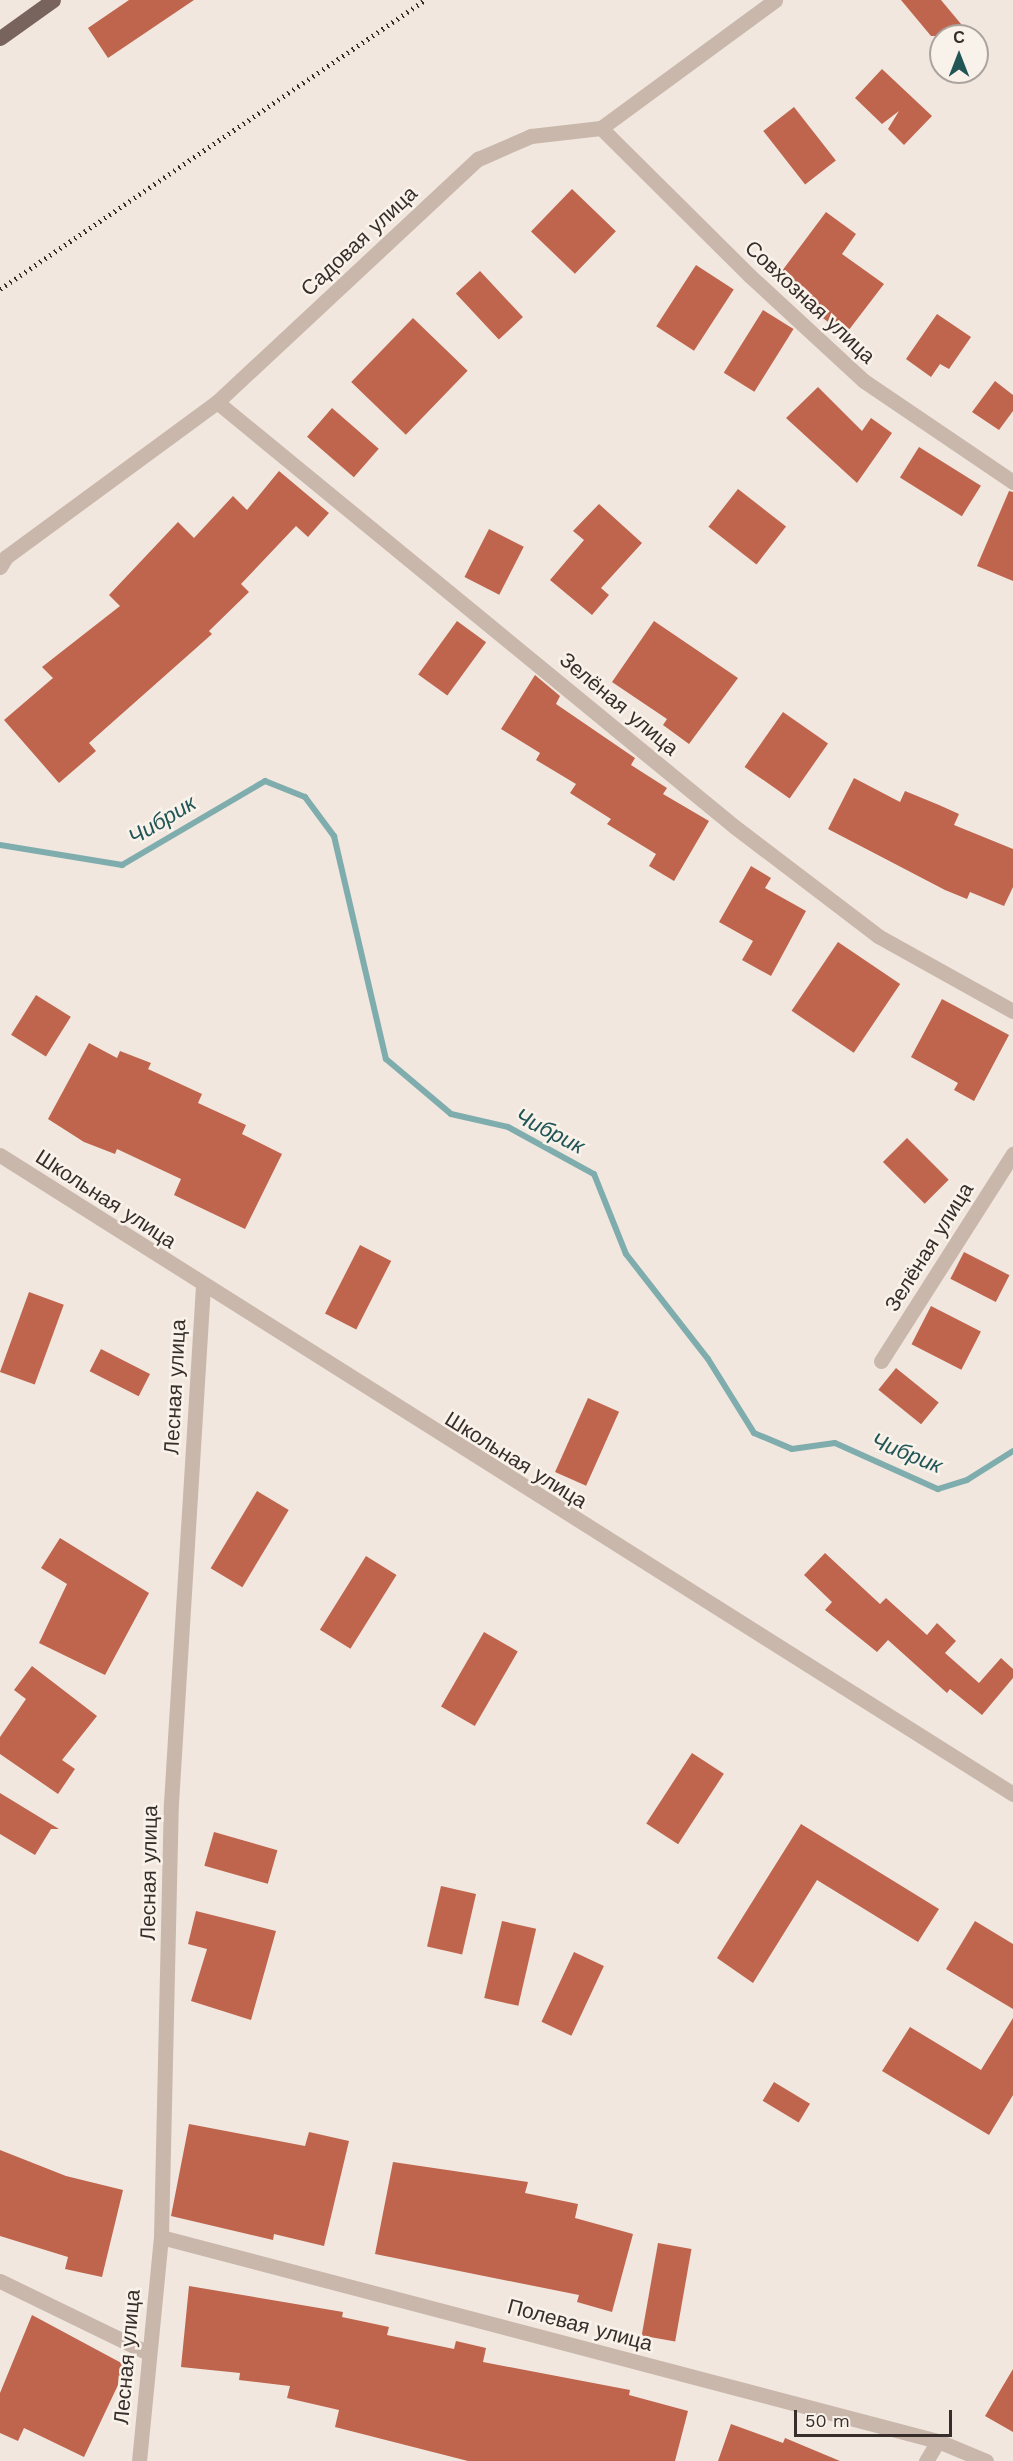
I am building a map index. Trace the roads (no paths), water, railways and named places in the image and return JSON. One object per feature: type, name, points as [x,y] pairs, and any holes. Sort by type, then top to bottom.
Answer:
[{"type":"main road","points":[[0,38],[52,0]]},
{"type":"street","name":"Садовая улица","points":[[0,567],[6,557],[217,402],[478,159],[531,136],[601,128],[775,0]]},
{"type":"street","name":"Совхозная улица","points":[[601,128],[749,275],[864,381],[1013,482]]},
{"type":"street","name":"Зелёная улица","points":[[217,402],[735,827],[878,936],[1013,1011]]},
{"type":"street","name":"Зелёная улица","points":[[881,1361],[1013,1154]]},
{"type":"street","name":"Школьная улица","points":[[0,1155],[203,1286],[1013,1794]]},
{"type":"street","name":"Лесная улица","points":[[139,2461],[147,2352],[161,2237],[171,1803],[203,1286]]},
{"type":"street","name":"Полевая улица","points":[[161,2237],[938,2441],[986,2461]]},
{"type":"street","points":[[0,2281],[147,2352]]},
{"type":"street","points":[[926,2461],[938,2441]]},
{"type":"waterway","name":"Чибрик","points":[[0,845],[122,865],[265,781],[305,797],[334,836],[386,1059],[451,1114],[508,1127],[594,1174],[626,1254],[708,1359],[754,1433],[792,1449],[835,1443],[938,1489],[967,1480],[1013,1451]]},
{"type":"railway","points":[[0,289],[425,0]]}]
